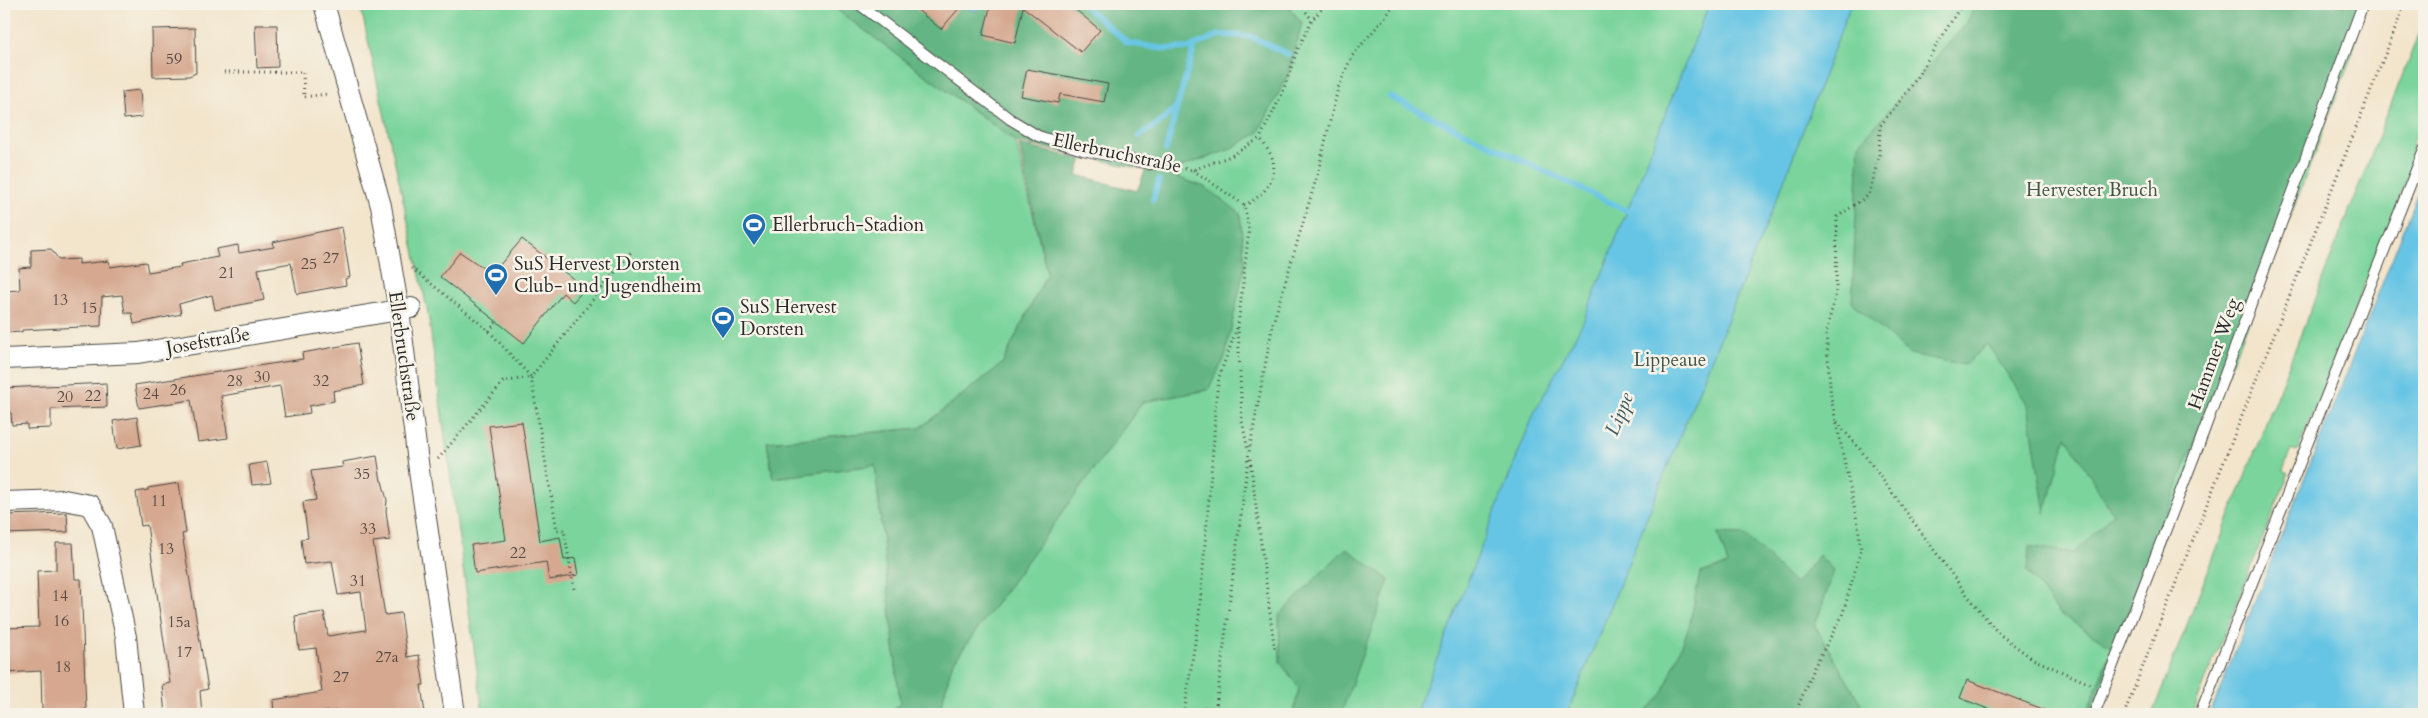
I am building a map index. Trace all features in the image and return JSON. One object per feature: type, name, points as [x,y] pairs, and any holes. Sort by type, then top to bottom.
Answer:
[{"type":"street","name":"Ellerbruchstraße","points":[[324,4],[381,206],[405,309],[420,478],[455,714]]},
{"type":"street","name":"Josefstraße","points":[[4,359],[138,353],[405,309]]},
{"type":"street","points":[[4,502],[64,500],[90,505],[102,526],[122,618],[134,714]]},
{"type":"lane","name":"Ellerbruchstraße","points":[[859,4],[1010,119],[1038,136],[1083,150],[1150,164]]},
{"type":"lane","name":"Hammer Weg","points":[[2094,714],[2199,444],[2363,4]]},
{"type":"lane","points":[[2200,714],[2424,150]]},
{"type":"path","points":[[1300,4],[1312,20]]},
{"type":"path","points":[[1244,205],[1257,200],[1266,190],[1272,176],[1272,157],[1260,138],[1282,94],[1297,51],[1312,20],[1326,4]]},
{"type":"path","points":[[1215,714],[1249,452],[1273,323],[1317,176],[1338,88],[1352,56],[1394,4]]},
{"type":"path","points":[[1795,714],[1813,669],[1842,616],[1861,550],[1858,525],[1831,398],[1826,333],[1836,292],[1836,218],[1869,195],[1879,155],[1880,126],[1910,88],[1962,4]]},
{"type":"path","points":[[2124,714],[2405,4]]},
{"type":"path","points":[[224,72],[302,72],[304,97],[327,94]]},
{"type":"path","name":"Ellerbruchstraße","points":[[1150,164],[1193,170],[1231,156],[1260,138]]},
{"type":"path","points":[[1193,170],[1244,205],[1249,230],[1238,326],[1242,421],[1249,452],[1274,652]]},
{"type":"path","points":[[420,478],[503,382],[531,377],[631,252]]},
{"type":"path","points":[[404,261],[489,330],[531,377],[557,530],[564,530],[574,589]]},
{"type":"path","points":[[489,330],[497,322]]},
{"type":"path","points":[[1184,714],[1199,616],[1213,454],[1215,406],[1219,377],[1238,326]]},
{"type":"path","points":[[1836,422],[1863,453],[1967,595],[1999,634],[2033,659],[2103,690]]},
{"type":"green space","name":"SuS Hervest Dorsten","points":[[360,4],[829,4],[1016,142],[1047,274],[1002,364],[920,428],[767,442],[773,478],[875,465],[900,703],[891,714],[483,714],[428,313]]},
{"type":"green space","points":[[829,4],[1286,4],[1302,23],[1288,75],[1258,133],[1228,150],[1164,173],[1205,187],[1240,213],[1245,264],[1225,357],[1208,390],[1143,402],[952,664],[939,714],[891,714],[900,703],[875,465],[773,478],[767,442],[920,428],[1002,364],[1047,274],[1019,145],[1082,159],[1077,175],[1137,191],[1145,171],[1157,172],[1016,142]]},
{"type":"green space","name":"Lippeaue","points":[[1286,4],[2365,4],[2352,55],[2290,218],[2092,714],[939,714],[952,664],[1143,402],[1208,390],[1225,357],[1232,319],[1221,200],[1205,187],[1163,173],[1228,150],[1258,133],[1288,75],[1302,23]]},
{"type":"green space","name":"Hervester Bruch","points":[[1976,4],[2364,4],[2089,714],[2086,714],[2112,647],[2060,614],[2027,571],[2029,546],[2074,553],[2113,514],[2066,436],[2045,513],[2028,405],[1987,344],[1965,365],[1910,354],[1852,303],[1859,144],[1966,24]]},
{"type":"green space","points":[[2424,20],[2424,126],[2420,124],[2411,146],[2419,149],[2297,452],[2291,450],[2283,470],[2289,473],[2192,714],[2152,714]]},
{"type":"green space","points":[[1718,533],[1744,534],[1795,584],[1819,555],[1834,571],[1815,626],[1867,714],[1644,714],[1663,693],[1689,627],[1700,573],[1728,565]]},
{"type":"green space","points":[[1346,548],[1389,580],[1341,714],[1293,714],[1299,688],[1280,662],[1279,615]]},
{"type":"water","points":[[964,4],[985,4],[977,11],[970,10]]},
{"type":"water","name":"Lippe","points":[[1709,4],[1851,4],[1780,191],[1567,714],[1415,714],[1535,411],[1583,322]]},
{"type":"water","points":[[2424,179],[2424,714],[2210,714]]},
{"type":"building","points":[[910,4],[963,4],[941,29]]},
{"type":"building","points":[[991,4],[1069,4],[1100,30],[1081,52],[1023,7],[1015,43],[983,35]]},
{"type":"building","points":[[255,25],[277,25],[278,67],[257,68]]},
{"type":"building","points":[[195,28],[196,73],[189,76],[153,77],[152,29]]},
{"type":"building","points":[[1027,69],[1108,84],[1104,102],[1060,94],[1058,103],[1021,96]]},
{"type":"building","points":[[140,90],[142,117],[124,119],[122,92]]},
{"type":"building","points":[[342,227],[350,277],[345,279],[346,285],[297,294],[291,263],[258,269],[264,300],[215,310],[212,295],[179,304],[181,314],[134,324],[132,313],[125,313],[122,295],[102,297],[101,326],[22,330],[22,332],[4,333],[6,291],[20,290],[19,268],[31,267],[31,250],[51,249],[59,260],[79,259],[79,264],[109,261],[110,267],[146,262],[148,272],[181,267],[180,264],[218,257],[216,249],[238,245],[239,253],[274,247],[273,242]]},
{"type":"building","points":[[522,239],[585,288],[573,302],[563,293],[524,343],[440,277],[460,252],[492,274]]},
{"type":"building","points":[[357,343],[364,385],[333,391],[334,401],[309,406],[310,413],[285,417],[280,386],[221,396],[228,438],[198,442],[191,400],[139,408],[135,385],[303,359],[302,353]]},
{"type":"building","points":[[106,383],[107,407],[51,409],[51,428],[27,429],[27,424],[12,425],[11,413],[4,413],[4,388]]},
{"type":"building","points":[[137,417],[141,445],[117,449],[113,421]]},
{"type":"building","points":[[522,422],[540,541],[560,537],[564,560],[575,558],[578,575],[549,580],[546,562],[475,573],[471,545],[506,540],[489,426]]},
{"type":"building","points":[[377,456],[381,481],[387,500],[386,511],[390,540],[373,542],[385,615],[401,613],[407,657],[419,655],[424,685],[421,685],[425,714],[341,714],[340,710],[310,714],[274,714],[273,700],[322,692],[316,648],[299,650],[295,616],[324,612],[328,636],[366,630],[361,592],[338,595],[332,561],[304,564],[301,539],[308,538],[303,502],[316,500],[311,471],[343,467],[342,462]]},
{"type":"building","points":[[267,462],[271,483],[252,485],[249,465]]},
{"type":"building","points":[[179,483],[186,533],[182,534],[208,689],[200,691],[202,714],[165,714],[162,685],[170,683],[147,525],[141,526],[136,492]]},
{"type":"building","points":[[67,513],[68,532],[4,534],[4,515]]},
{"type":"building","points":[[56,543],[73,543],[75,579],[81,579],[86,710],[42,712],[41,671],[4,673],[4,628],[39,627],[37,571],[56,570]]},
{"type":"building","points":[[1967,680],[2053,714],[2001,714],[1960,698]]},
{"type":"waterway","points":[[1082,4],[1128,43],[1165,49],[1188,48],[1219,35],[1249,36],[1288,54]]},
{"type":"waterway","points":[[1139,136],[1158,124],[1177,107],[1195,45]]},
{"type":"waterway","points":[[1390,97],[1628,211]]},
{"type":"waterway","points":[[1166,150],[1177,108]]},
{"type":"waterway","points":[[1153,200],[1159,180]]},
{"type":"place","name":"Ellerbruch-Stadion","points":[[754,246]]},
{"type":"place","name":"SuS Hervest Dorsten Club- und Jugendheim","points":[[496,296]]},
{"type":"place","name":"SuS Hervest Dorsten","points":[[723,339]]}]
